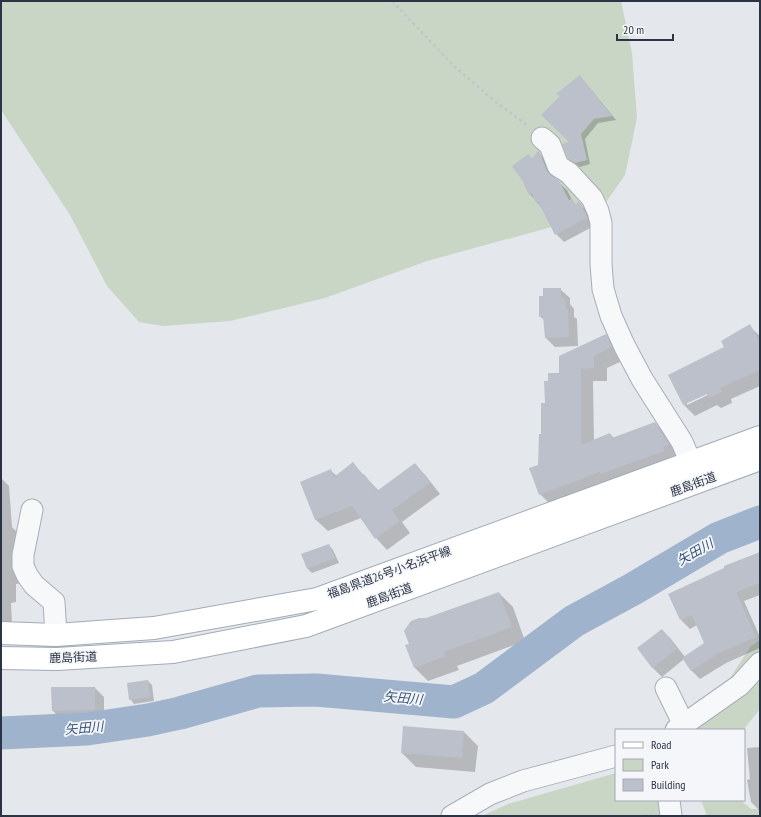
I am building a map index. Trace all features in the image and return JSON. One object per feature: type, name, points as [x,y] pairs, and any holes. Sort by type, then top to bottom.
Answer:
[{"type":"main road","name":"福島県道26号小名浜平線","points":[[1,633],[56,635],[154,628],[317,599],[760,437]]},
{"type":"main road","name":"鹿島街道","points":[[1,658],[57,659],[173,652],[306,626],[760,459]]},
{"type":"street","points":[[542,138],[550,145],[558,166],[569,173],[592,198],[598,211],[601,223],[601,264],[603,289],[611,316],[642,379],[682,442],[691,462]]},
{"type":"street","points":[[32,510],[23,555],[23,566],[34,585],[54,602],[56,635]]},
{"type":"street","points":[[666,688],[680,728],[740,684],[760,663]]},
{"type":"street","points":[[452,816],[490,794],[524,781],[615,756]]},
{"type":"street","points":[[669,801],[671,816]]},
{"type":"path","points":[[392,1],[454,66],[497,103],[542,138]]},
{"type":"green space","points":[[1,1],[621,1],[632,53],[637,118],[625,175],[606,202],[548,228],[427,261],[325,298],[230,321],[163,326],[139,322],[107,286],[70,215],[1,110]]},
{"type":"green space","points":[[760,640],[760,709],[744,729],[697,729],[751,646]]},
{"type":"green space","points":[[615,773],[615,801],[659,801],[662,816],[482,816],[508,804]]},
{"type":"green space","points":[[701,801],[742,801],[751,809],[760,809],[760,816],[707,816]]},
{"type":"building","points":[[580,75],[612,116],[594,119],[581,134],[587,160],[575,163],[568,158],[562,144],[569,142],[541,115],[560,96],[556,94]]},
{"type":"building","points":[[538,151],[547,171],[559,181],[569,200],[572,199],[575,204],[579,202],[582,205],[587,218],[555,235],[538,202],[536,203],[532,194],[529,195],[522,180],[512,166],[528,154],[532,159]]},
{"type":"building","points":[[543,288],[561,288],[561,298],[565,298],[566,309],[568,309],[569,337],[545,338],[543,316],[539,317],[539,296],[543,296]]},
{"type":"building","points":[[750,324],[760,343],[760,370],[720,388],[722,392],[709,398],[707,394],[683,405],[668,375],[724,347],[721,341]]},
{"type":"building","points":[[606,334],[612,347],[594,356],[594,368],[581,369],[581,445],[610,433],[612,438],[655,422],[669,445],[663,447],[664,451],[601,474],[600,472],[539,495],[529,468],[538,465],[539,434],[541,434],[541,403],[545,403],[544,381],[548,381],[548,373],[559,373],[559,356]]},
{"type":"building","points":[[353,462],[377,491],[415,463],[430,483],[392,510],[400,521],[375,539],[352,506],[315,520],[300,482],[331,469],[334,477]]},
{"type":"building","points":[[329,544],[335,558],[307,569],[301,554]]},
{"type":"building","points":[[760,552],[760,583],[736,592],[756,637],[717,654],[691,671],[682,658],[704,643],[692,615],[680,620],[668,594],[724,568],[724,566]]},
{"type":"building","points":[[499,592],[512,627],[444,652],[446,656],[414,668],[405,645],[409,644],[404,631],[411,621],[419,618],[426,618]]},
{"type":"building","points":[[662,629],[677,649],[652,668],[637,648]]},
{"type":"building","points":[[148,680],[150,697],[129,700],[127,683]]},
{"type":"building","points":[[51,687],[95,687],[95,710],[52,711]]},
{"type":"building","points":[[403,726],[464,731],[462,758],[401,753]]},
{"type":"waterway","name":"矢田川","points":[[1,733],[87,729],[148,720],[180,713],[258,691],[316,690],[454,702],[484,688],[574,621],[633,589],[719,538],[760,522]]}]
